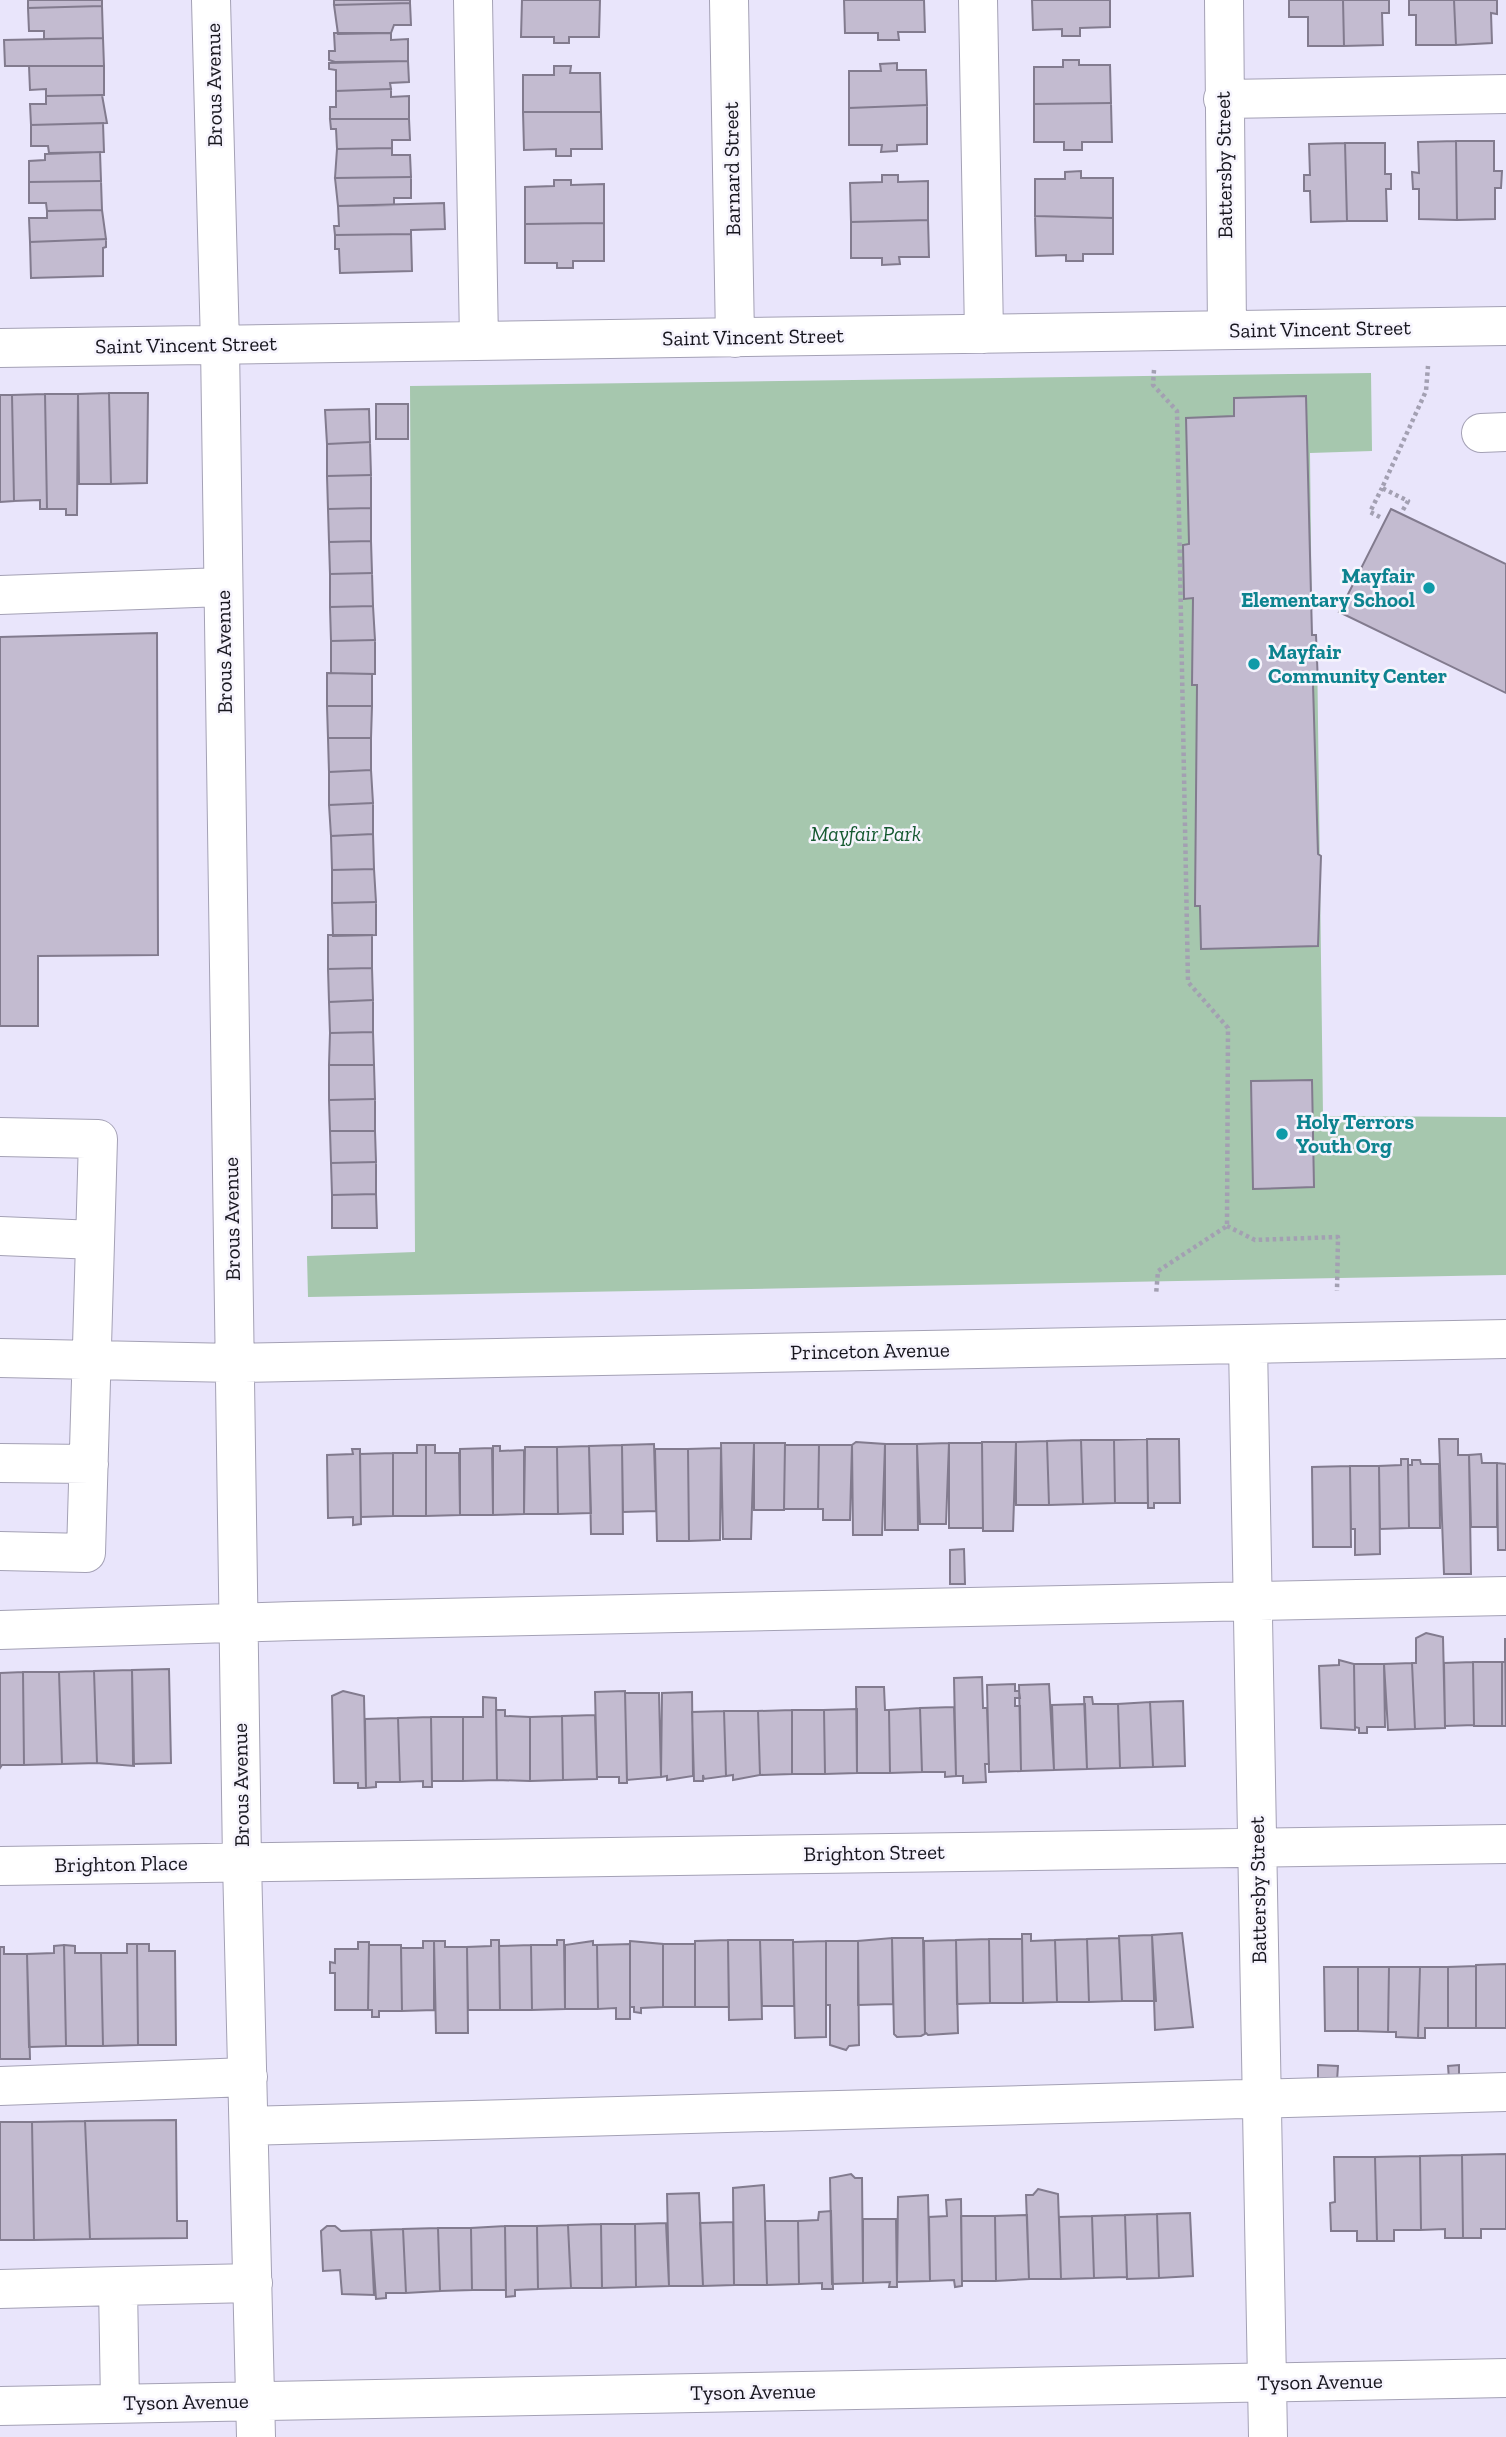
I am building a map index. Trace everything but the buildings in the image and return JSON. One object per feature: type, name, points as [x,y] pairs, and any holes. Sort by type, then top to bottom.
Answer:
[{"type":"street","name":"Brous Avenue","points":[[211,0],[220,345],[242,1862],[256,2419]]},
{"type":"street","points":[[473,0],[479,341]]},
{"type":"street","name":"Barnard Street","points":[[729,0],[735,338]]},
{"type":"street","points":[[978,0],[984,334]]},
{"type":"street","name":"Battersby Street","points":[[1224,0],[1227,330]]},
{"type":"street","points":[[1223,99],[1506,94]]},
{"type":"street","name":"Saint Vincent Street","points":[[0,348],[1506,326]]},
{"type":"street","points":[[0,595],[223,587]]},
{"type":"street","points":[[0,1137],[99,1139],[86,1553],[0,1551]]},
{"type":"street","points":[[0,1236],[96,1240]]},
{"type":"street","name":"Princeton Avenue","points":[[0,1359],[234,1363],[1506,1339]]},
{"type":"street","name":"Battersby Street","points":[[1248,1344],[1268,2437]]},
{"type":"street","points":[[0,1463],[89,1464]]},
{"type":"street","points":[[0,1630],[238,1622],[1506,1596]]},
{"type":"street","name":"Brighton Street","points":[[242,1862],[1506,1844]]},
{"type":"street","name":"Brighton Place","points":[[0,1866],[242,1862]]},
{"type":"street","points":[[0,2086],[248,2077]]},
{"type":"street","points":[[249,2126],[1262,2096],[1506,2092]]},
{"type":"street","points":[[0,2289],[253,2283]]},
{"type":"street","points":[[118,2286],[120,2403]]},
{"type":"street","name":"Tyson Avenue","points":[[25,2416],[120,2403],[256,2419],[1267,2383],[1506,2378]]},
{"type":"path","points":[[1380,517],[1370,512],[1426,391],[1428,361]]},
{"type":"path","points":[[1154,366],[1153,386],[1177,411],[1188,982],[1228,1028],[1227,1226]]},
{"type":"path","points":[[1382,488],[1408,501],[1404,510]]},
{"type":"path","points":[[1227,1226],[1255,1240],[1338,1237],[1337,1291]]},
{"type":"path","points":[[1156,1294],[1158,1271],[1227,1226]]},
{"type":"green space","name":"Mayfair Park","points":[[1371,373],[1372,451],[1310,453],[1312,635],[1316,635],[1317,643],[1323,1116],[1506,1117],[1506,1275],[308,1297],[307,1256],[415,1252],[410,386]]},
{"type":"place","name":"Mayfair Elementary School","points":[[1429,588]]},
{"type":"place","name":"Mayfair Community Center","points":[[1254,664]]},
{"type":"place","name":"Holy Terrors Youth Org","points":[[1282,1134]]}]
